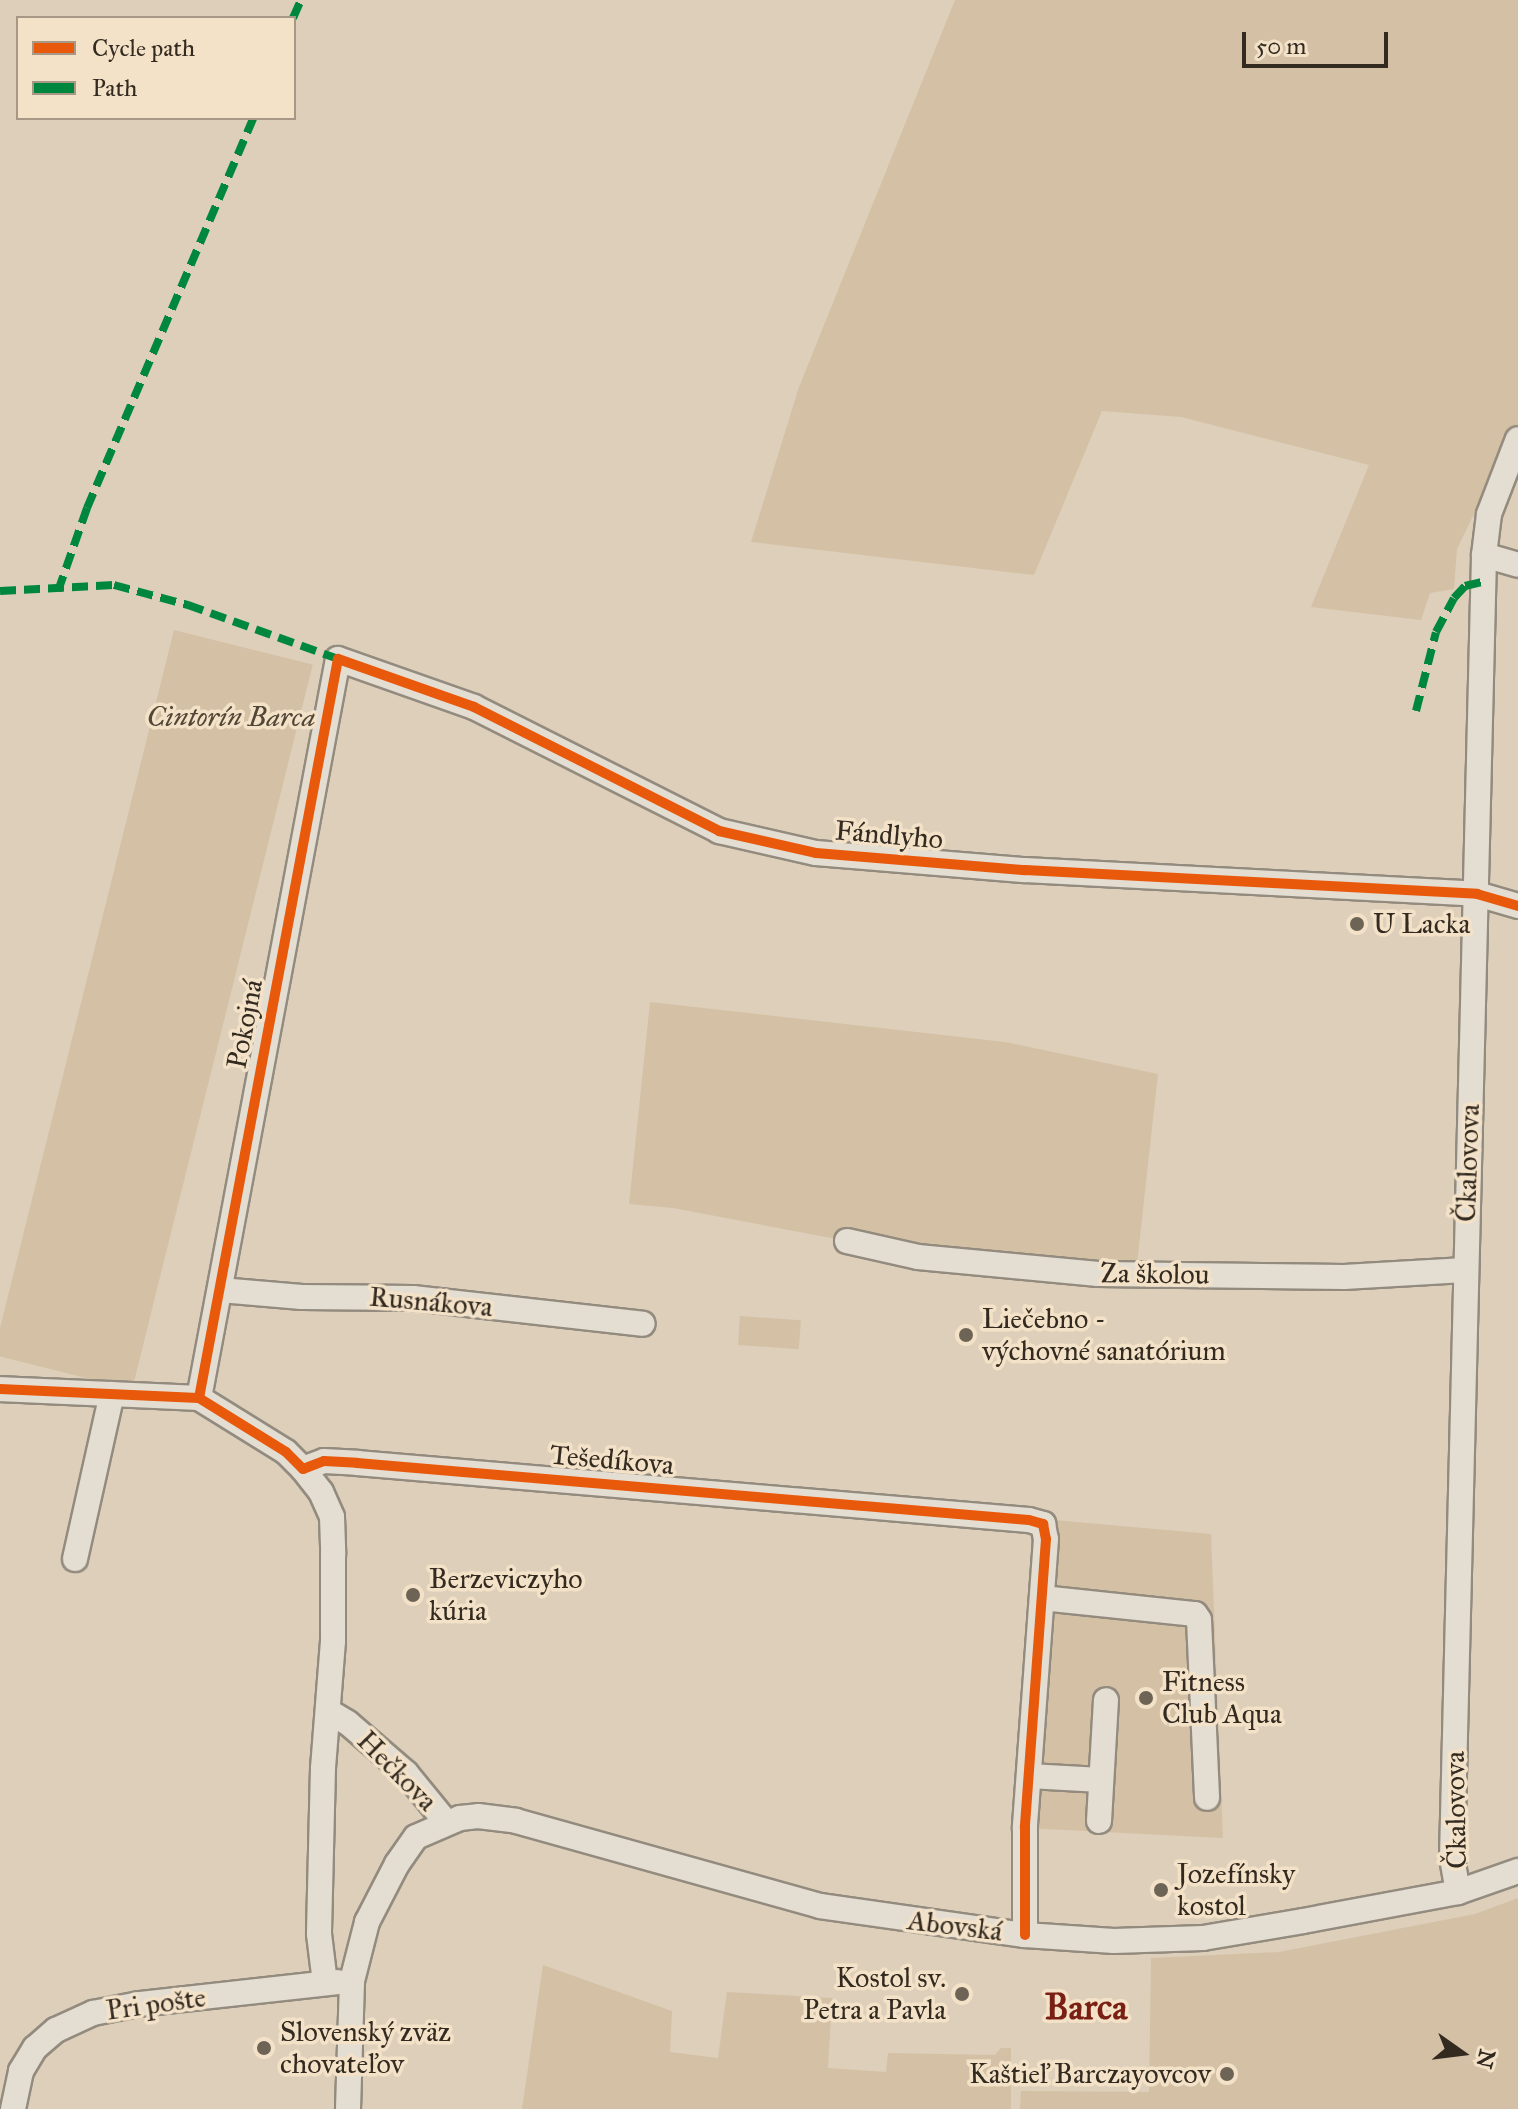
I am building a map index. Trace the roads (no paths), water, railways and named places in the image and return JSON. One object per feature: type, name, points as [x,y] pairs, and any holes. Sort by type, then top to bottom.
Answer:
[{"type":"street","name":"Čkalovova","points":[[1458,1892],[1452,1857],[1484,555],[1489,514],[1518,439]]},
{"type":"street","points":[[1484,555],[1518,565]]},
{"type":"street","name":"Fándlyho","points":[[338,659],[474,707],[719,831],[816,853],[1025,870],[1477,894],[1518,906]]},
{"type":"street","name":"Pokojná","points":[[199,1398],[338,659]]},
{"type":"street","name":"Za školou","points":[[847,1241],[918,1257],[1102,1274],[1344,1277],[1465,1270]]},
{"type":"street","name":"Rusnákova","points":[[220,1290],[302,1297],[413,1298],[643,1324]]},
{"type":"street","points":[[0,1389],[199,1398],[286,1452],[303,1469]]},
{"type":"street","points":[[75,1559],[112,1394]]},
{"type":"street","name":"Tešedíkova","points":[[303,1469],[324,1461],[357,1463],[1003,1518],[1043,1524],[1046,1539],[1042,1598]]},
{"type":"street","name":"Hečkova","points":[[303,1469],[321,1492],[332,1517],[333,1641],[328,1711],[348,1723],[406,1773],[446,1822],[416,1837],[397,1864],[367,1922],[352,1981],[348,2109]]},
{"type":"street","points":[[1025,1935],[1025,1828],[1042,1598],[1195,1614],[1199,1620],[1207,1798]]},
{"type":"street","points":[[1099,1821],[1106,1700]]},
{"type":"street","points":[[325,1983],[319,1934],[328,1711]]},
{"type":"street","points":[[1029,1776],[1101,1780]]},
{"type":"street","name":"Abovská","points":[[446,1822],[478,1816],[516,1821],[820,1906],[1025,1935],[1114,1941],[1203,1938],[1458,1892],[1518,1871]]},
{"type":"street","name":"Pri pošte","points":[[13,2109],[21,2071],[35,2048],[56,2030],[93,2013],[139,2004],[352,1981]]},
{"type":"place","name":"U Lacka","points":[[1357,924]]},
{"type":"place","name":"Liečebno - výchovné sanatórium","points":[[966,1335]]},
{"type":"place","name":"Berzeviczyho kúria","points":[[413,1595]]},
{"type":"place","name":"Fitness Club Aqua","points":[[1146,1698]]},
{"type":"place","name":"Jozefínsky kostol","points":[[1161,1890]]},
{"type":"place","name":"Kostol sv. Petra a Pavla","points":[[962,1994]]},
{"type":"place","name":"Slovenský zväz chovateľov","points":[[264,2048]]},
{"type":"place","name":"Kaštieľ Barczayovcov","points":[[1227,2074]]},
{"type":"district","name":"Barca","points":[[1086,2008]]},
{"type":"park label","name":"Cintorín Barca","points":[[231,717]]}]
